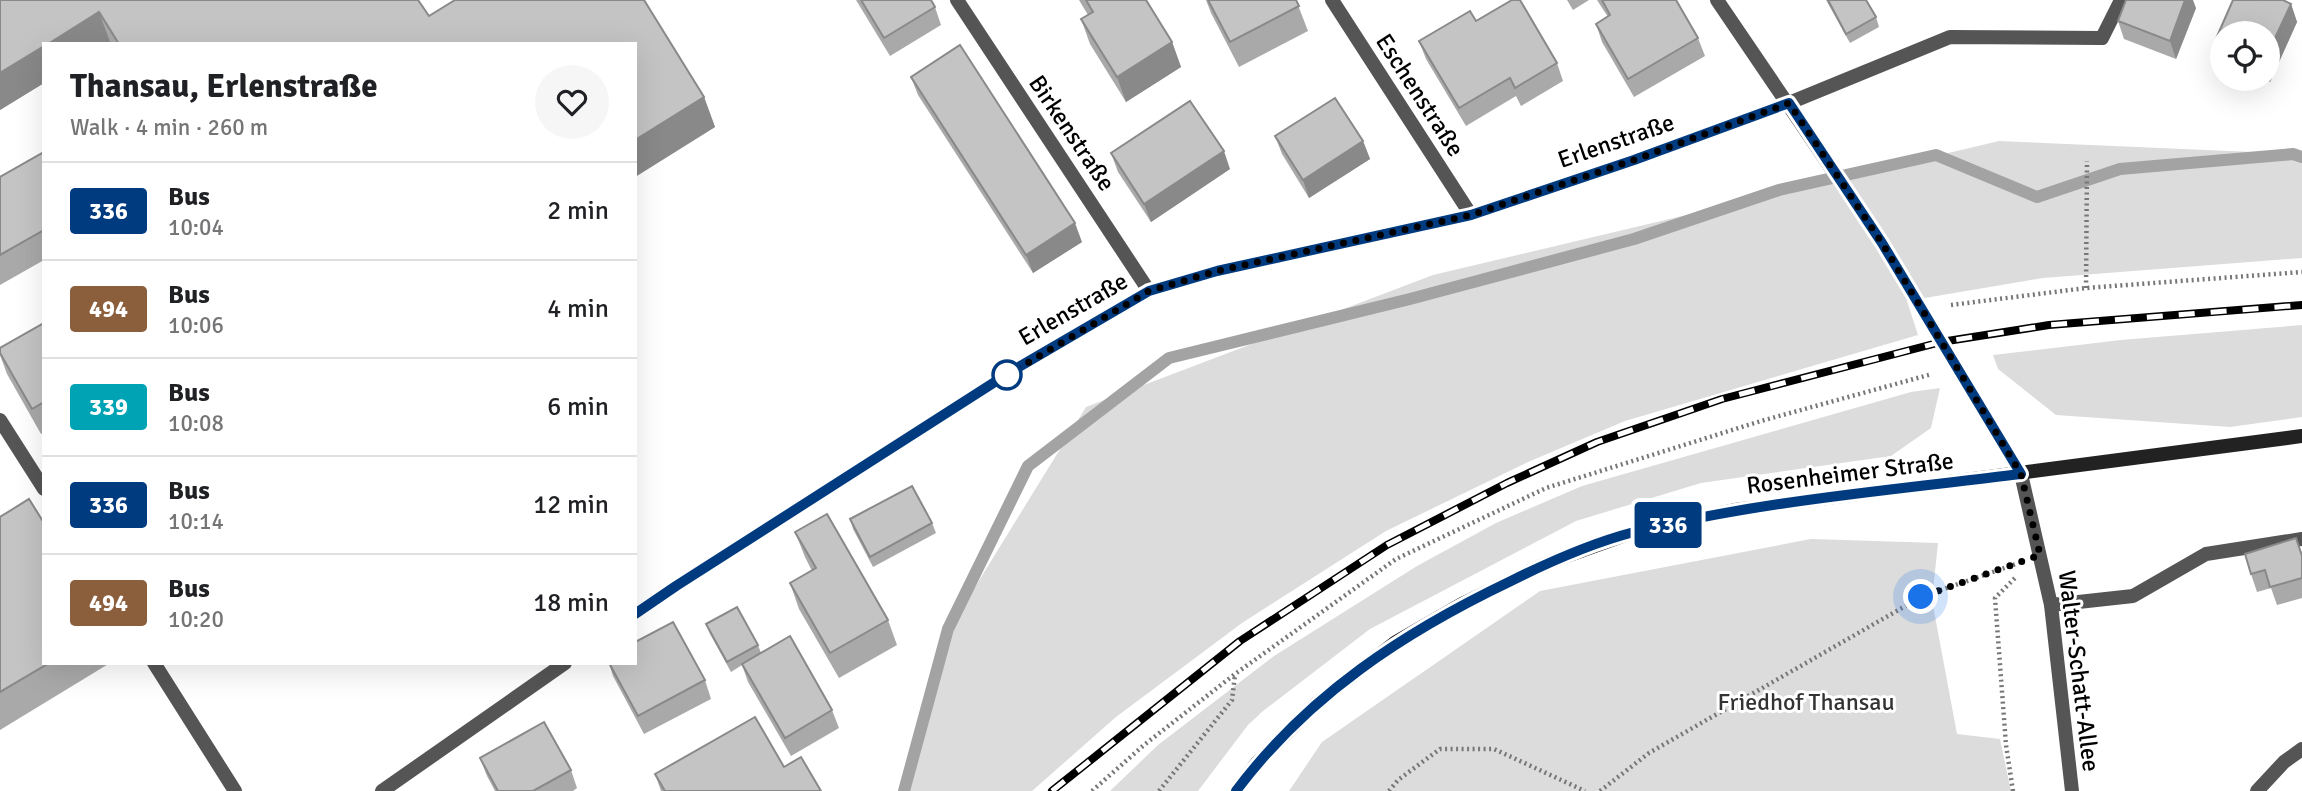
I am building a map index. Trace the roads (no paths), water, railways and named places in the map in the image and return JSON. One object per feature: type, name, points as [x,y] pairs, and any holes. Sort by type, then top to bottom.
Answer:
[{"type":"main road","name":"Rosenheimer Straße","points":[[1236,791],[1257,763],[1317,702],[1396,642],[1462,604],[1545,564],[1631,533],[1735,510],[2302,436]]},
{"type":"street","name":"Birkenstraße","points":[[957,0],[1149,291]]},
{"type":"street","name":"Eschenstraße","points":[[1332,0],[1471,215]]},
{"type":"street","points":[[1717,0],[1851,195],[2021,474]]},
{"type":"street","name":"Erlenstraße","points":[[637,613],[1012,371],[1149,291],[1217,271],[1471,215],[1634,160],[1789,103],[1950,37],[2102,38],[2121,0]]},
{"type":"street","points":[[0,420],[42,486]]},
{"type":"street","name":"Walter-Schatt-Allee","points":[[2021,474],[2052,605],[2072,791]]},
{"type":"street","points":[[2052,605],[2133,596],[2206,554],[2302,539]]},
{"type":"street","points":[[155,665],[235,791]]},
{"type":"street","points":[[382,791],[562,665]]},
{"type":"street","points":[[2257,791],[2284,762],[2302,748]]},
{"type":"waterway","points":[[904,791],[948,629],[1028,466],[1169,358],[1410,299],[1634,239],[1779,190],[1936,155],[2037,197],[2120,169],[2293,154],[2302,157]]},
{"type":"railway","points":[[1052,791],[1240,641],[1387,545],[1507,483],[1597,442],[1722,399],[1941,342],[2049,325],[2302,305]]},
{"type":"park label","name":"Friedhof Thansau","points":[[1806,702]]}]
